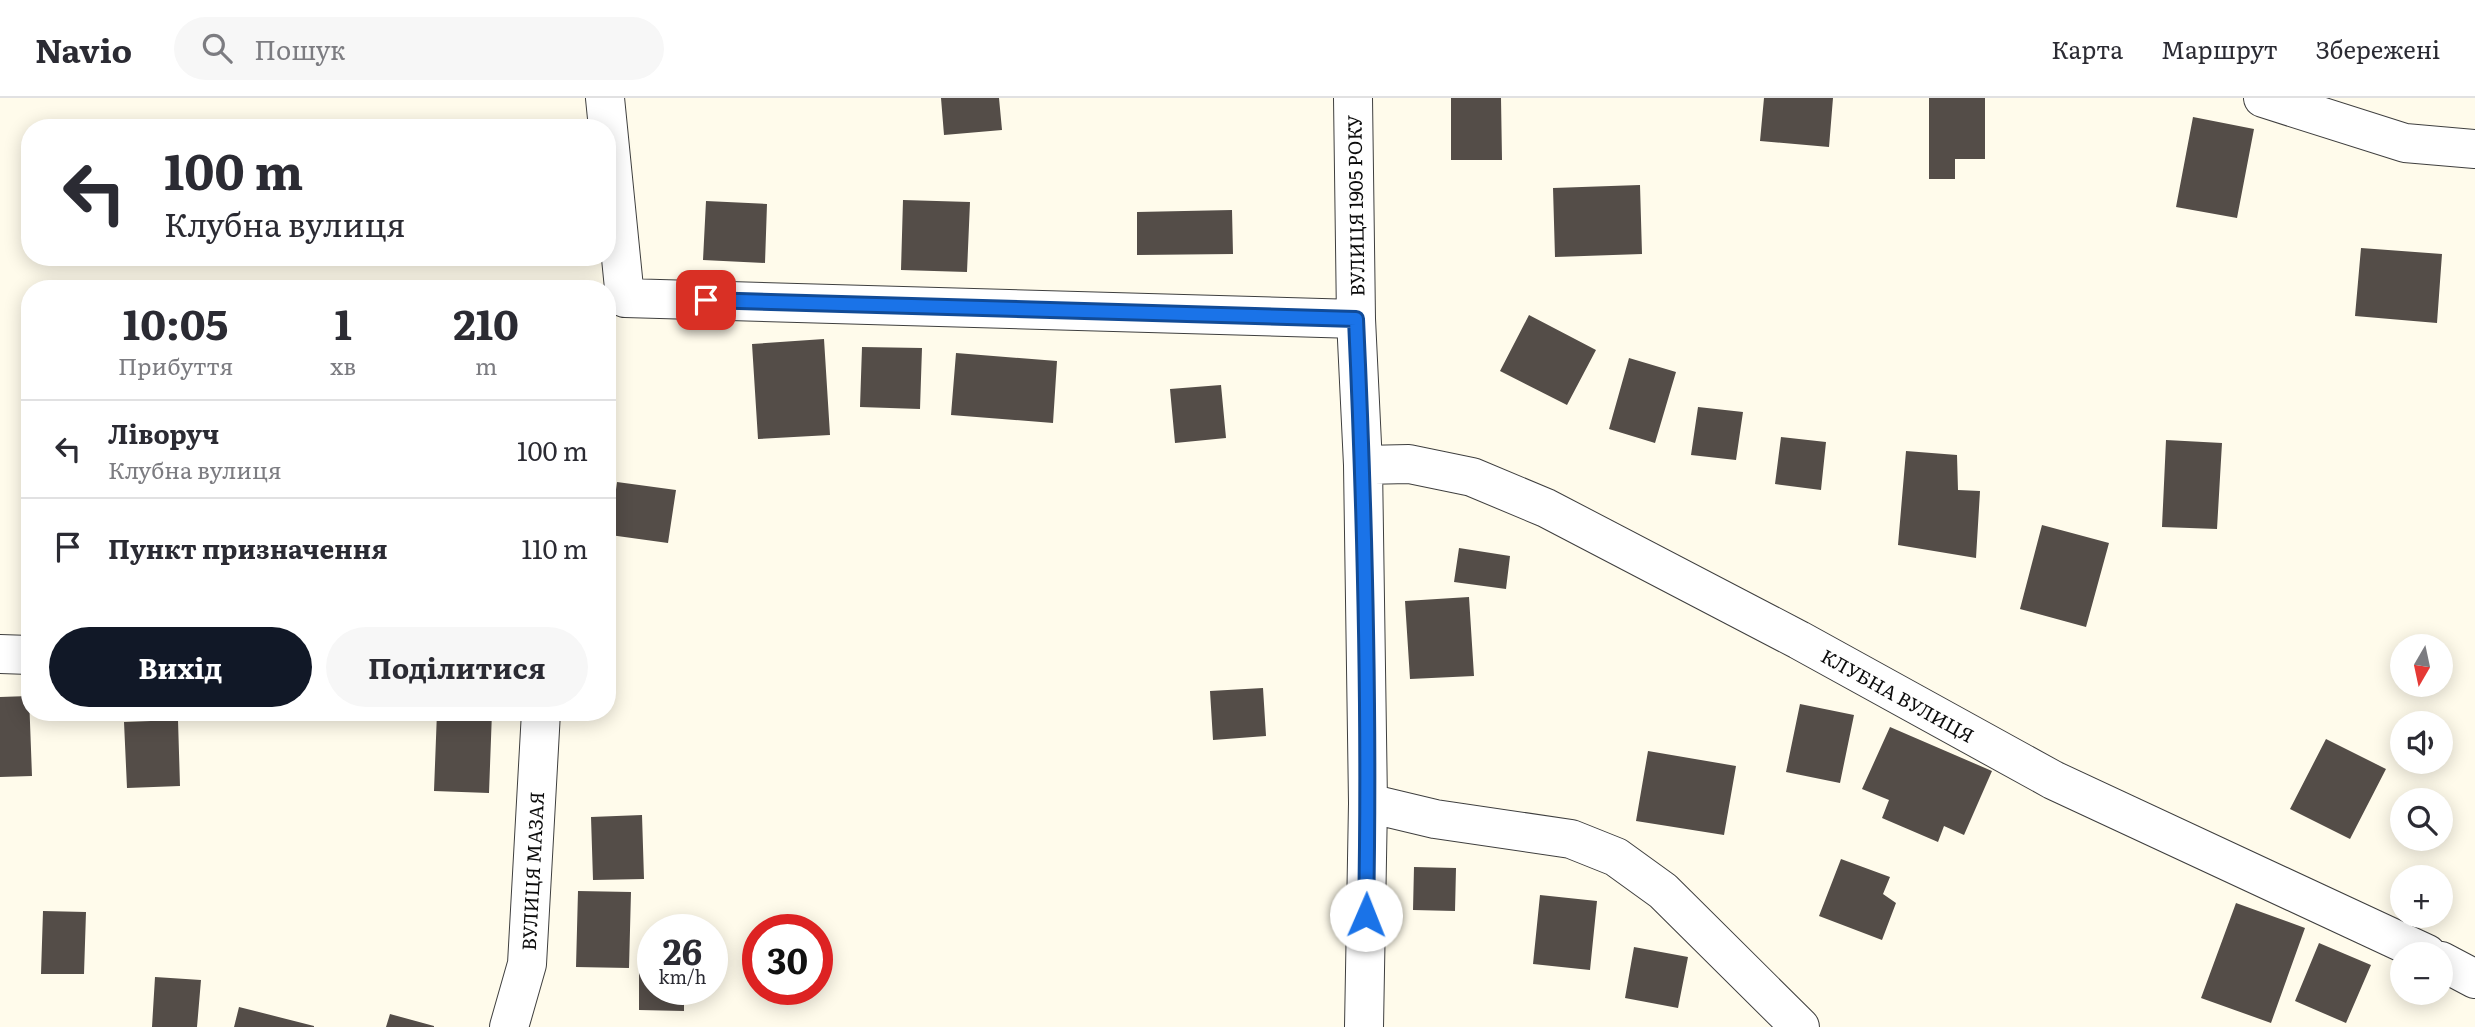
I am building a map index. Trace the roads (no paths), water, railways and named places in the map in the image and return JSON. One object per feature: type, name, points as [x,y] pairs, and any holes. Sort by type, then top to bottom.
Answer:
[{"type":"street","points":[[605,98],[606,119]]},
{"type":"street","name":"ВУЛИЦЯ 1905 РОКУ","points":[[1353,98],[1356,319],[1363,465],[1368,803],[1364,1027]]},
{"type":"street","points":[[2263,98],[2475,167]]},
{"type":"street","points":[[2404,143],[2475,149]]},
{"type":"street","points":[[616,309],[1356,319]]},
{"type":"street","name":"КЛУБНА ВУЛИЦЯ","points":[[1363,465],[1409,464],[1472,477],[1546,508],[1799,640],[2053,780],[2401,942]]},
{"type":"street","points":[[0,654],[21,655]]},
{"type":"street","name":"ВУЛИЦЯ МАЗАЯ","points":[[509,1027],[527,964],[540,721]]},
{"type":"street","points":[[1368,803],[1435,819],[1571,839],[1616,857],[1663,891],[1800,1027]]},
{"type":"street","points":[[2453,967],[2475,979]]}]
